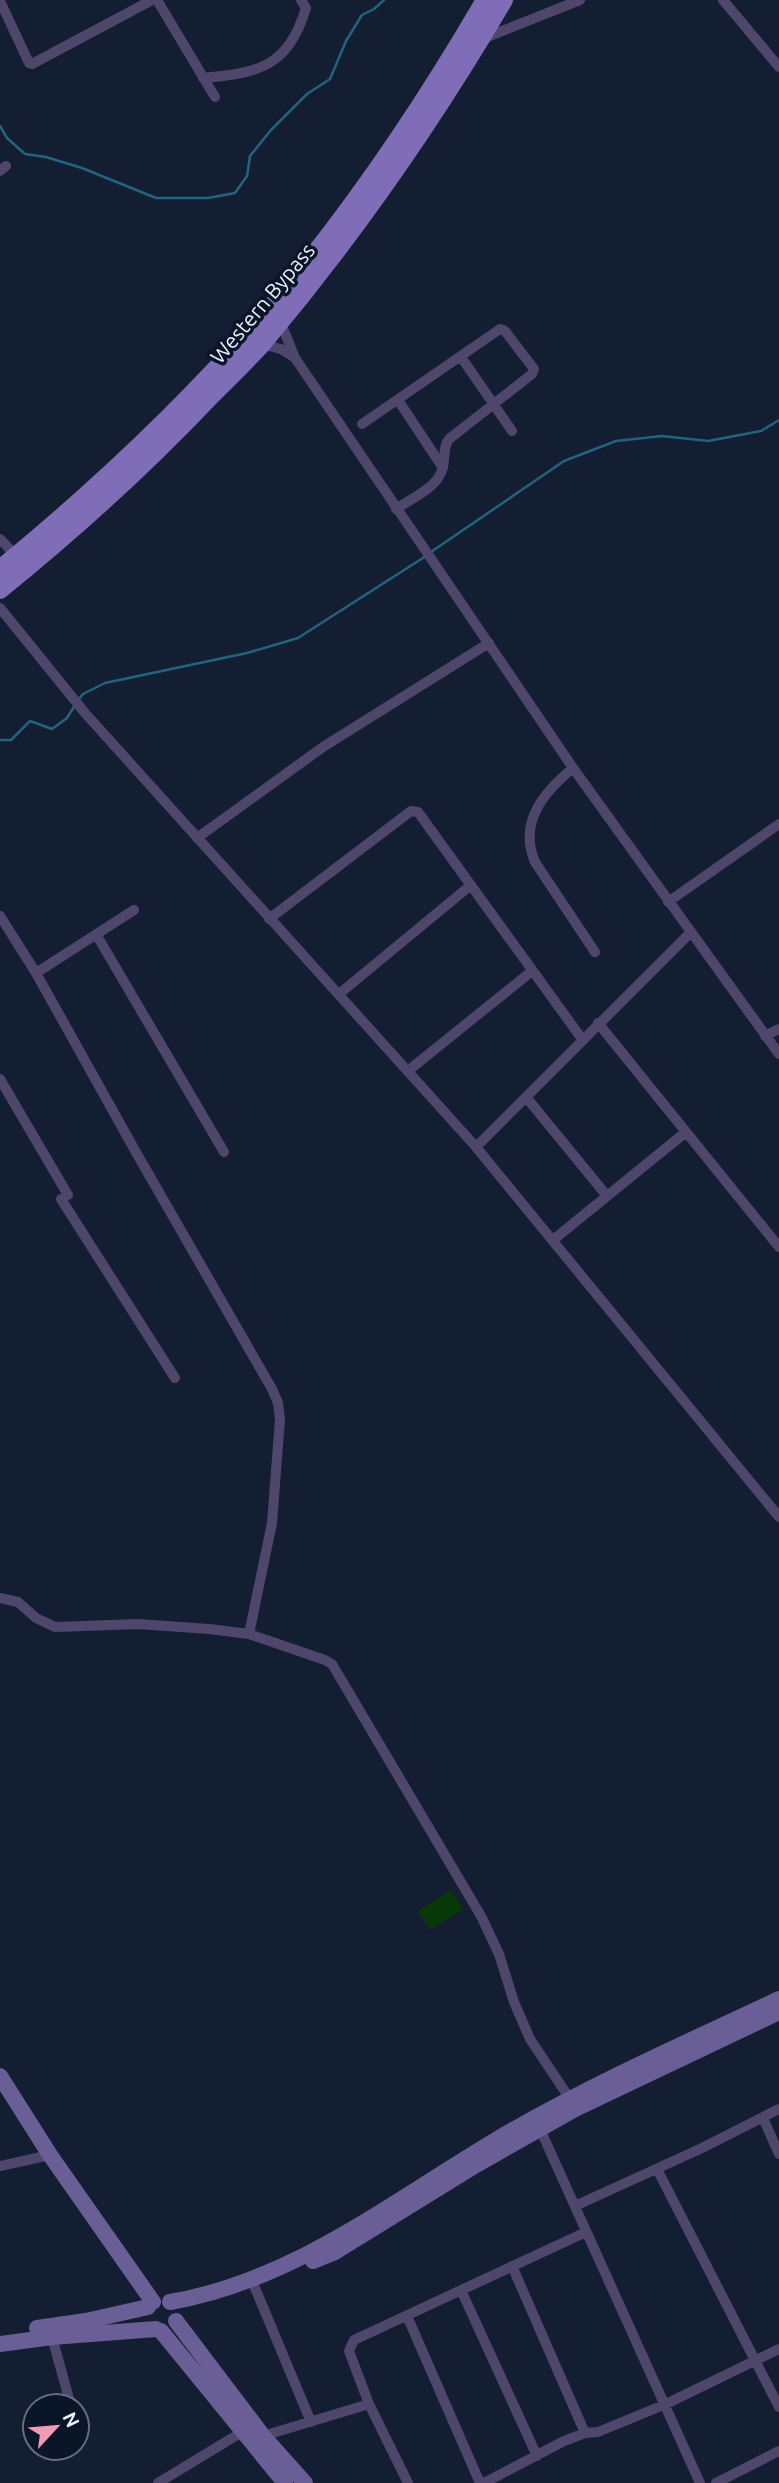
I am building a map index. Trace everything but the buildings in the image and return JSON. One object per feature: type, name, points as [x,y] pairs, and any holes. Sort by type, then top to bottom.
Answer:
[{"type":"main road","name":"Western Bypass","points":[[0,569],[120,464],[256,324],[356,198],[430,92],[485,0]]},
{"type":"main road","name":"Western Bypass","points":[[0,590],[124,483],[261,344],[369,208],[443,101],[504,0]]},
{"type":"main road","points":[[174,2312],[296,2261],[482,2148],[570,2099],[779,1999]]},
{"type":"main road","points":[[174,2312],[255,2288],[335,2252],[540,2129],[637,2079],[779,2012]]},
{"type":"main road","points":[[0,2076],[150,2305]]},
{"type":"main road","points":[[0,2333],[86,2321],[165,2300],[262,2436],[305,2483]]},
{"type":"main road","points":[[150,2305],[146,2318],[159,2330],[285,2483]]},
{"type":"main road","points":[[0,2344],[52,2337],[159,2330],[172,2326],[174,2312]]},
{"type":"street","points":[[0,1],[29,63],[32,64],[154,0],[215,97]]},
{"type":"street","points":[[203,78],[243,74],[274,62],[299,32],[306,8],[301,0]]},
{"type":"street","points":[[481,39],[580,0]]},
{"type":"street","points":[[723,0],[779,66]]},
{"type":"street","points":[[280,321],[295,358],[396,509],[573,768],[779,1054]]},
{"type":"street","points":[[362,424],[500,329],[532,367],[532,374],[446,443],[443,468],[437,481],[396,509]]},
{"type":"street","points":[[261,344],[281,349],[295,358]]},
{"type":"street","points":[[461,356],[512,432]]},
{"type":"street","points":[[398,400],[443,468]]},
{"type":"street","points":[[0,539],[16,556]]},
{"type":"street","points":[[0,608],[83,711],[476,1147],[779,1517]]},
{"type":"street","points":[[197,838],[323,747],[489,643]]},
{"type":"street","points":[[573,768],[544,795],[530,826],[529,850],[534,862],[595,952]]},
{"type":"street","points":[[269,919],[411,811],[421,814],[582,1039]]},
{"type":"street","points":[[668,902],[779,824]]},
{"type":"street","points":[[339,994],[471,885]]},
{"type":"street","points":[[36,972],[134,910]]},
{"type":"street","points":[[0,916],[36,972],[278,1403],[280,1419],[272,1523],[248,1634]]},
{"type":"street","points":[[476,1147],[690,933]]},
{"type":"street","points":[[96,934],[224,1152]]},
{"type":"street","points":[[409,1070],[532,971]]},
{"type":"street","points":[[598,1024],[779,1247]]},
{"type":"street","points":[[765,1036],[779,1029]]},
{"type":"street","points":[[0,1079],[65,1197],[175,1378]]},
{"type":"street","points":[[526,1097],[607,1196]]},
{"type":"street","points":[[553,1240],[686,1132]]},
{"type":"street","points":[[0,1598],[18,1602],[36,1618],[55,1627],[138,1624],[248,1634],[332,1664],[481,1916],[499,1954],[514,2002],[530,2039],[570,2099]]},
{"type":"street","points":[[575,2206],[779,2109]]},
{"type":"street","points":[[763,2118],[779,2154]]},
{"type":"street","points":[[540,2129],[700,2483]]},
{"type":"street","points":[[0,2166],[50,2155]]},
{"type":"street","points":[[657,2168],[779,2407]]},
{"type":"street","points":[[408,2483],[369,2404],[349,2351],[351,2344],[586,2232]]},
{"type":"street","points":[[512,2266],[585,2433]]},
{"type":"street","points":[[255,2288],[312,2421]]},
{"type":"street","points":[[461,2290],[537,2456]]},
{"type":"street","points":[[407,2316],[482,2483],[564,2441],[585,2433],[598,2432],[666,2404],[779,2349]]},
{"type":"street","points":[[52,2337],[67,2392]]},
{"type":"street","points":[[262,2436],[369,2404]]},
{"type":"street","points":[[158,2483],[242,2432]]},
{"type":"street","points":[[716,2483],[779,2451]]},
{"type":"green space","points":[[451,1890],[463,1909],[430,1930],[418,1911]]},
{"type":"waterway","points":[[0,126],[7,138],[25,154],[82,168],[156,198],[208,198],[235,193],[247,176],[250,156],[271,130],[307,94],[330,79],[346,41],[362,15],[384,0]]},
{"type":"waterway","points":[[431,552],[564,461],[616,441],[662,436],[708,441],[761,431],[779,420]]},
{"type":"waterway","points":[[79,699],[83,694],[105,683],[247,653],[298,638],[426,556]]},
{"type":"waterway","points":[[0,740],[11,740],[30,721],[52,729],[67,718],[75,705]]}]
